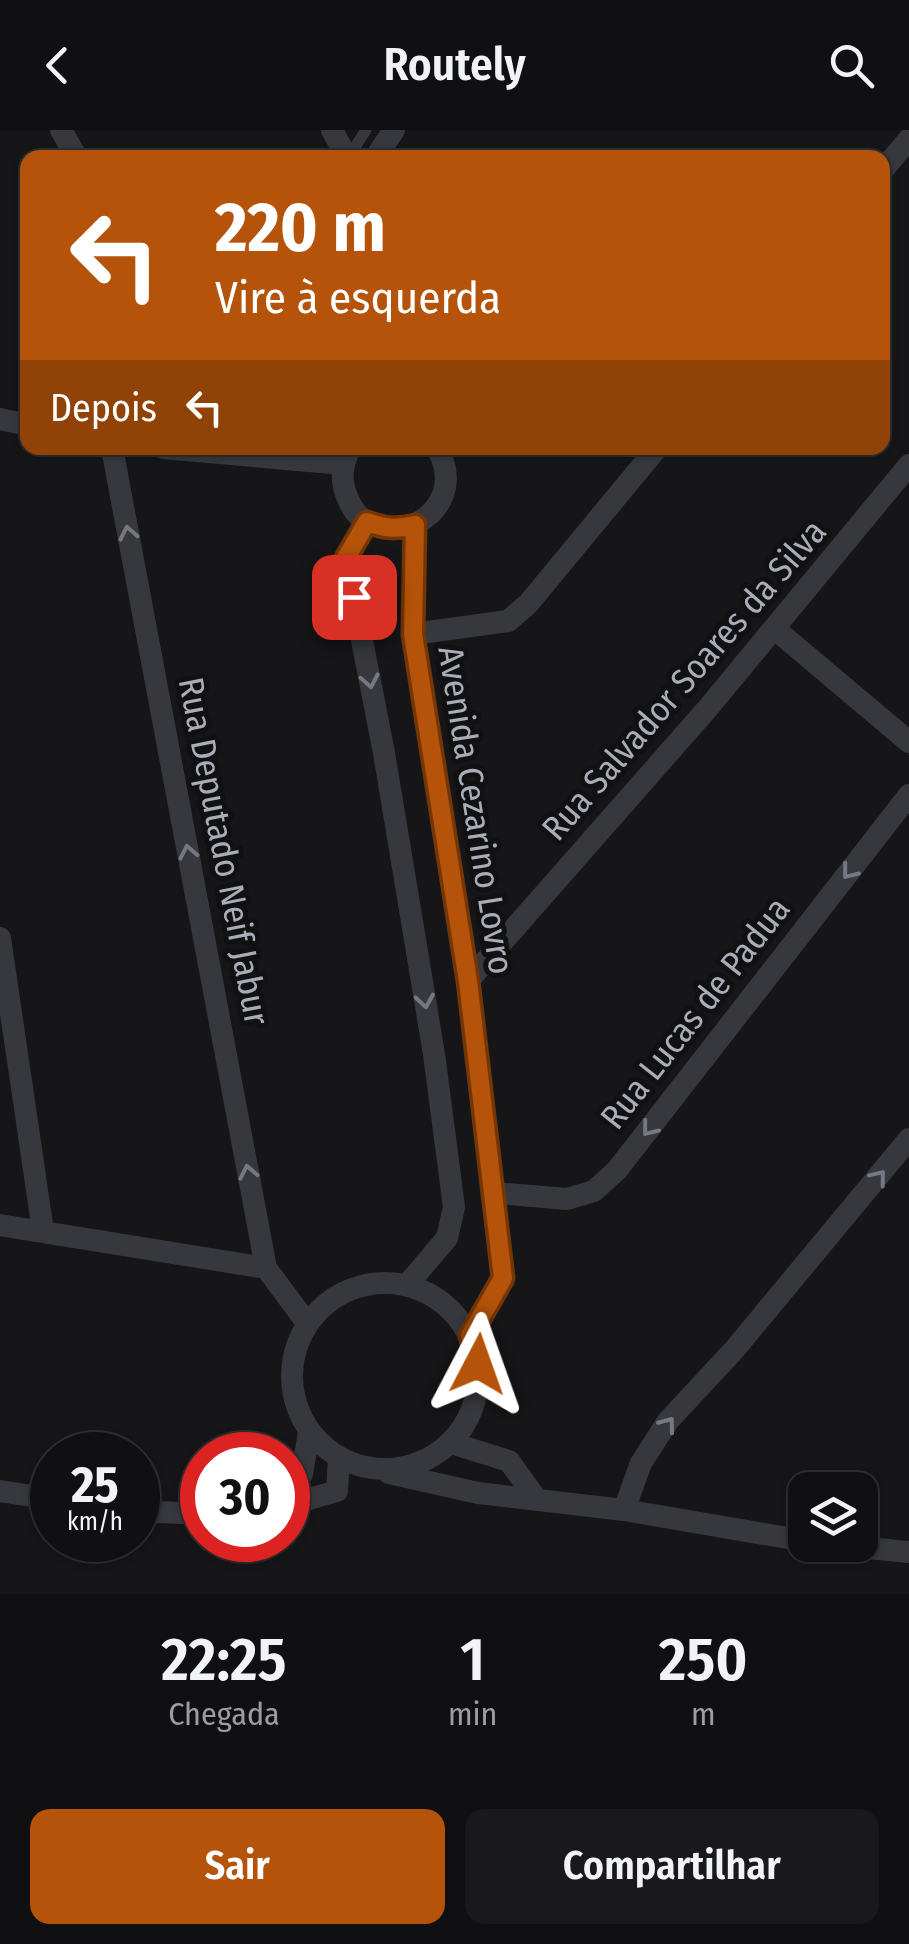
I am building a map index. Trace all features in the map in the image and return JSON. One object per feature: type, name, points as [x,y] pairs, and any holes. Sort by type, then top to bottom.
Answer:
[{"type":"street","points":[[890,162],[909,139]]},
{"type":"street","name":"Rua Deputado Neif Jabur","points":[[113,455],[266,1268]]},
{"type":"street","points":[[347,456],[342,486],[351,506],[367,522],[399,529],[415,525],[438,506],[444,492],[445,463],[441,455]]},
{"type":"street","points":[[413,634],[508,621],[528,604],[650,455]]},
{"type":"street","name":"Rua Salvador Soares da Silva","points":[[468,981],[775,629],[909,465]]},
{"type":"street","points":[[367,522],[346,558],[384,753],[434,1054],[454,1207],[448,1238],[407,1285]]},
{"type":"street","name":"Avenida Cezarino Lovro","points":[[415,525],[413,634],[468,981],[503,1278],[470,1336]]},
{"type":"street","points":[[775,629],[909,742]]},
{"type":"street","name":"Rua Lucas de Padua","points":[[496,1193],[567,1198],[594,1192],[617,1170],[909,796]]},
{"type":"street","points":[[0,938],[43,1232]]},
{"type":"street","points":[[624,1510],[641,1463],[668,1421],[734,1350],[909,1139]]},
{"type":"street","points":[[0,1225],[266,1268],[307,1323]]},
{"type":"street","points":[[365,1467],[396,1469],[426,1460],[451,1443],[468,1420],[478,1393],[478,1364],[470,1336],[455,1313],[433,1296],[407,1285],[379,1283],[351,1288],[326,1302],[307,1323],[294,1349],[290,1378],[296,1406],[310,1432],[340,1458],[365,1467],[478,1492],[624,1510],[788,1538]]},
{"type":"street","points":[[451,1443],[509,1461],[537,1500]]},
{"type":"street","points":[[310,1499],[336,1491],[340,1458]]},
{"type":"street","points":[[0,1491],[30,1496]]},
{"type":"street","points":[[878,1549],[909,1552]]},
{"type":"route","points":[[354,597],[346,558],[367,522],[382,528],[415,525],[413,634],[468,981],[503,1278],[470,1336],[478,1364]]}]
